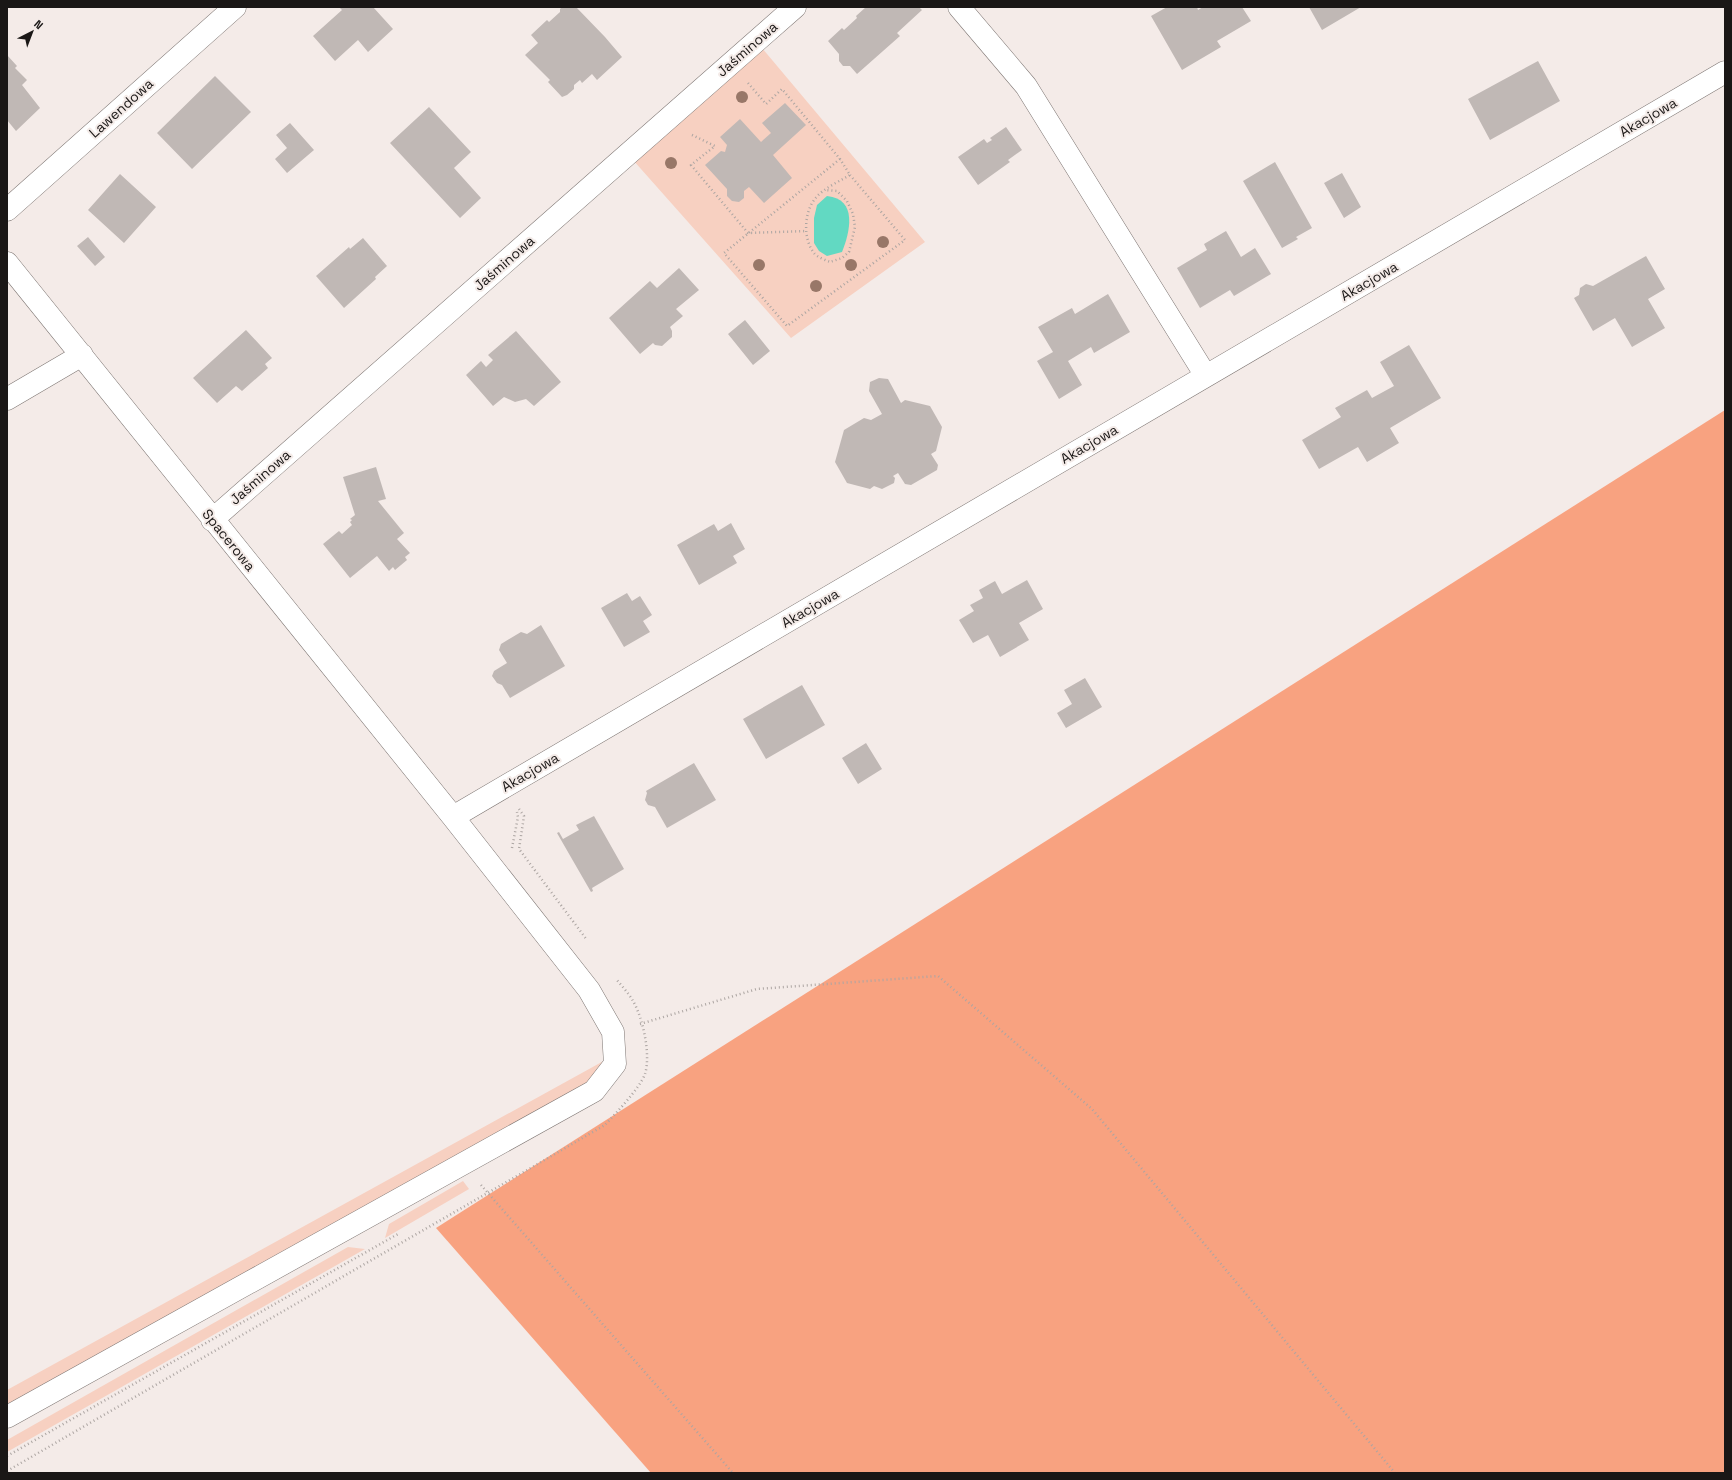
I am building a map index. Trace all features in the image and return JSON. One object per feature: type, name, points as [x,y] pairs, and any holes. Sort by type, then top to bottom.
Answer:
[{"type":"street","name":"Lawendowa","points":[[7,210],[235,7]]},
{"type":"street","name":"Jaśminowa","points":[[212,520],[795,7]]},
{"type":"street","points":[[959,7],[1026,86],[1206,376]]},
{"type":"street","name":"Akacjowa","points":[[453,817],[1725,72]]},
{"type":"street","name":"Spacerowa","points":[[7,263],[82,355],[212,520],[453,817],[589,990],[613,1032]]},
{"type":"street","points":[[7,398],[82,355]]},
{"type":"street","points":[[7,1417],[594,1091],[615,1064],[613,1032]]},
{"type":"path","points":[[731,63],[766,104],[782,89],[840,159],[850,175],[905,240],[787,326],[724,253],[840,159]]},
{"type":"path","points":[[665,122],[715,146],[691,165],[748,233]]},
{"type":"path","points":[[825,190],[837,191],[847,201],[853,214],[855,227],[849,252],[842,258],[830,262],[815,254],[808,241],[807,216],[814,200],[825,190],[850,175]]},
{"type":"path","points":[[748,233],[807,231]]},
{"type":"path","points":[[613,1032],[758,989],[938,976],[1092,1109],[1395,1473]]},
{"type":"path","points":[[462,1164],[733,1473]]},
{"type":"path","points":[[474,1189],[488,1181]]},
{"type":"path","points":[[7,1456],[400,1233]]},
{"type":"shaded area","points":[[762,48],[925,242],[791,338],[633,160]]},
{"type":"shaded area","points":[[827,196],[837,198],[844,203],[849,218],[849,226],[842,252],[827,256],[819,251],[814,243],[814,218],[817,205]]},
{"type":"shaded area","points":[[1725,410],[1725,1473],[651,1473],[436,1228]]},
{"type":"shaded area","points":[[609,1058],[597,1077],[7,1406],[7,1390]]},
{"type":"shaded area","points":[[463,1181],[469,1189],[385,1238],[389,1224]]},
{"type":"shaded area","points":[[348,1247],[365,1249],[7,1452],[7,1440]]},
{"type":"building","points":[[339,7],[373,7],[393,29],[368,52],[358,40],[335,61],[313,36],[342,10]]},
{"type":"building","points":[[562,7],[576,7],[622,57],[597,80],[592,74],[582,83],[580,80],[574,85],[574,89],[562,97],[548,82],[550,80],[525,55],[538,43],[531,35],[547,20],[549,22],[560,12]]},
{"type":"building","points":[[866,7],[919,7],[922,10],[897,33],[900,36],[857,74],[850,66],[843,66],[839,61],[839,54],[828,41],[842,28],[844,30]]},
{"type":"building","points":[[1167,7],[1197,7],[1198,10],[1203,7],[1242,7],[1251,21],[1217,41],[1221,47],[1182,70],[1151,16]]},
{"type":"building","points":[[1309,7],[1361,7],[1322,30]]},
{"type":"building","points":[[7,55],[17,66],[15,68],[27,80],[22,85],[40,108],[16,131],[7,120]]},
{"type":"building","points":[[1538,61],[1560,101],[1490,140],[1468,99]]},
{"type":"building","points":[[215,76],[251,112],[192,169],[157,133]]},
{"type":"building","points":[[785,103],[806,125],[773,155],[792,178],[764,203],[749,187],[744,191],[744,198],[739,202],[732,201],[727,196],[727,189],[705,165],[721,151],[725,152],[727,145],[720,137],[740,119],[761,142],[771,133],[762,123]]},
{"type":"building","points":[[429,107],[471,152],[454,168],[481,198],[460,218],[390,143]]},
{"type":"building","points":[[290,123],[314,150],[287,173],[275,159],[287,148],[276,135]]},
{"type":"building","points":[[1006,127],[1022,150],[1008,160],[1010,162],[978,185],[958,157],[984,139],[987,143],[992,140],[990,138]]},
{"type":"building","points":[[1275,162],[1312,228],[1296,237],[1298,239],[1282,248],[1243,181]]},
{"type":"building","points":[[1342,173],[1361,207],[1344,218],[1324,183]]},
{"type":"building","points":[[120,174],[156,207],[124,243],[88,210]]},
{"type":"building","points":[[1226,231],[1241,257],[1255,248],[1271,274],[1234,296],[1230,290],[1200,308],[1177,268],[1207,250],[1204,244]]},
{"type":"building","points":[[88,237],[105,257],[95,266],[77,246]]},
{"type":"building","points":[[363,238],[387,266],[375,277],[376,279],[344,308],[316,276],[349,247],[350,249]]},
{"type":"building","points":[[1646,256],[1665,289],[1648,299],[1665,328],[1632,347],[1615,318],[1593,331],[1574,298],[1579,295],[1580,288],[1586,284],[1593,286]]},
{"type":"building","points":[[679,268],[699,290],[676,309],[683,316],[670,327],[672,337],[662,346],[655,345],[653,343],[640,354],[609,318],[650,281],[657,288]]},
{"type":"building","points":[[1108,294],[1130,332],[1094,353],[1091,347],[1068,361],[1082,385],[1059,399],[1037,361],[1053,352],[1038,327],[1072,308],[1075,314]]},
{"type":"building","points":[[745,320],[770,351],[753,365],[728,334]]},
{"type":"building","points":[[246,330],[272,358],[265,364],[268,368],[242,391],[236,386],[217,403],[193,378]]},
{"type":"building","points":[[516,331],[561,382],[534,406],[526,399],[515,402],[504,397],[493,406],[466,375],[481,361],[486,367],[493,360],[488,355]]},
{"type":"building","points":[[1409,345],[1441,398],[1390,428],[1399,443],[1367,462],[1358,447],[1319,469],[1302,440],[1341,417],[1335,408],[1367,390],[1372,398],[1394,386],[1380,362]]},
{"type":"building","points":[[879,378],[888,379],[901,403],[905,400],[930,406],[942,427],[936,451],[931,454],[938,465],[937,470],[911,485],[905,484],[898,473],[893,476],[895,478],[894,483],[882,489],[874,486],[870,489],[847,483],[835,462],[844,430],[864,418],[871,420],[882,414],[869,391],[870,382]]},
{"type":"building","points":[[376,467],[386,499],[378,501],[404,533],[397,539],[410,553],[405,557],[407,560],[395,570],[393,567],[389,571],[377,556],[350,578],[323,544],[339,531],[342,534],[352,525],[350,522],[352,520],[350,519],[355,515],[343,477]]},
{"type":"building","points":[[731,523],[745,549],[733,556],[737,563],[699,585],[677,545],[714,524],[718,531]]},
{"type":"building","points":[[1027,580],[1043,609],[1019,623],[1029,640],[1000,657],[988,635],[973,643],[959,620],[974,611],[970,605],[983,598],[979,590],[995,581],[1002,594]]},
{"type":"building","points":[[627,593],[632,601],[640,596],[652,615],[643,621],[650,632],[624,647],[601,608]]},
{"type":"building","points":[[541,625],[565,666],[510,698],[502,685],[497,683],[492,676],[494,671],[507,663],[499,650],[501,644],[521,632],[527,634]]},
{"type":"building","points":[[1085,678],[1102,707],[1066,728],[1057,713],[1072,704],[1064,690]]},
{"type":"building","points":[[802,685],[825,725],[766,759],[743,719]]},
{"type":"building","points":[[866,743],[882,769],[858,784],[842,758]]},
{"type":"building","points":[[694,763],[716,800],[667,828],[655,807],[648,805],[645,800],[647,793],[646,791]]},
{"type":"building","points":[[594,816],[624,869],[592,888],[593,891],[591,892],[557,833],[559,832],[563,839],[579,830],[576,825]]}]
